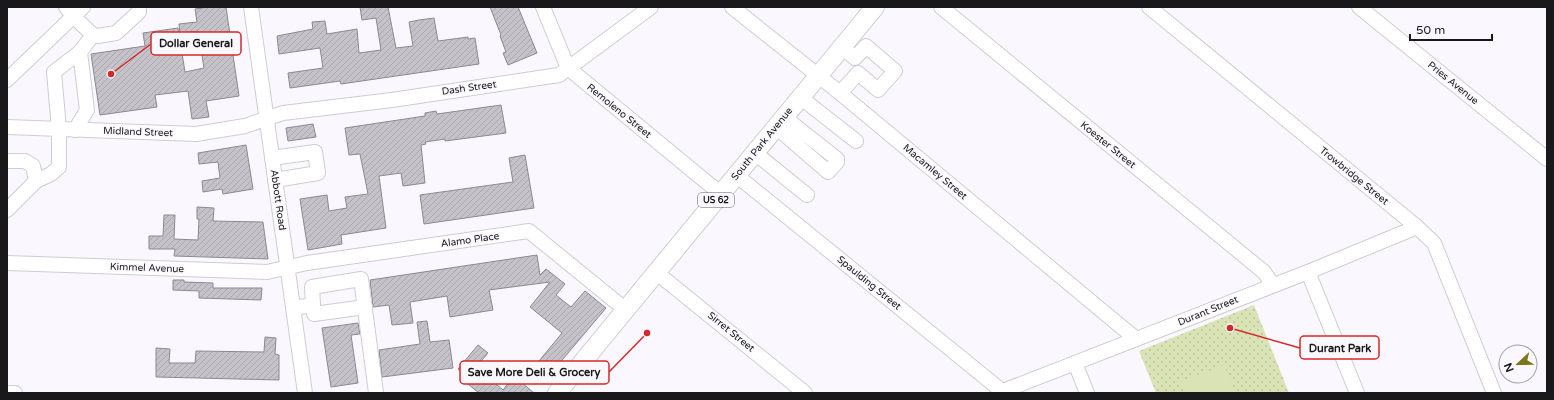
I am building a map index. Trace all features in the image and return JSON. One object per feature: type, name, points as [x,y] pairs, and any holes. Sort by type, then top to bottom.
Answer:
[{"type":"main road","name":"South Park Avenue","points":[[557,393],[818,76],[854,47],[875,7]]},
{"type":"street","points":[[7,80],[74,10],[93,35],[98,36],[116,33],[139,12],[139,7]]},
{"type":"street","name":"Abbott Road","points":[[251,7],[305,393]]},
{"type":"street","name":"Remoleno Street","points":[[543,7],[568,68],[721,194]]},
{"type":"street","name":"Dash Street","points":[[267,119],[283,113],[392,100],[559,75],[651,7]]},
{"type":"street","name":"Macamley Street","points":[[732,7],[840,93],[1136,339]]},
{"type":"street","name":"Koester Street","points":[[941,7],[1264,272],[1273,285]]},
{"type":"street","name":"Trowbridge Street","points":[[1149,7],[1434,242],[1494,393]]},
{"type":"street","name":"Pries Avenue","points":[[1359,7],[1547,159]]},
{"type":"street","points":[[7,210],[36,181],[51,174],[59,167],[59,129],[54,72],[80,52],[93,35]]},
{"type":"street","points":[[854,47],[895,71],[878,90],[858,72],[849,66],[854,47]]},
{"type":"street","points":[[75,130],[86,110],[80,52]]},
{"type":"street","points":[[840,93],[858,72]]},
{"type":"street","points":[[800,97],[856,142]]},
{"type":"street","name":"Midland Street","points":[[7,128],[196,134],[245,126],[267,119]]},
{"type":"street","points":[[780,122],[828,172],[837,162],[837,159]]},
{"type":"street","points":[[272,158],[315,152],[318,173],[275,180]]},
{"type":"street","points":[[755,153],[807,195]]},
{"type":"street","points":[[7,161],[25,161],[33,166],[36,181]]},
{"type":"street","name":"Spaulding Street","points":[[736,175],[1000,392]]},
{"type":"street","name":"Durant Street","points":[[1000,392],[1308,272],[1417,227]]},
{"type":"street","name":"Alamo Place","points":[[287,268],[307,263],[529,231],[626,310]]},
{"type":"street","name":"Kimmel Avenue","points":[[7,263],[267,272],[287,268]]},
{"type":"street","points":[[1308,272],[1357,393]]},
{"type":"street","name":"Sirret Street","points":[[657,273],[805,393]]},
{"type":"street","points":[[365,307],[314,314],[312,287],[361,279],[365,307],[376,393]]},
{"type":"street","points":[[293,308],[313,305]]},
{"type":"street","points":[[1075,363],[1087,393]]},
{"type":"street","points":[[7,393],[15,393]]},
{"type":"green space","points":[[1254,305],[1289,393],[1156,393],[1139,351]]},
{"type":"green space","points":[[1224,365],[1235,393],[1185,393],[1180,382]]},
{"type":"building","points":[[226,7],[239,96],[206,101],[209,117],[192,119],[188,91],[155,95],[157,107],[100,115],[91,54],[145,46],[143,33],[178,28],[185,72],[204,68],[198,31],[180,34],[179,24],[197,22],[195,9]]},
{"type":"building","points":[[360,7],[388,7],[396,48],[413,46],[409,22],[434,18],[438,41],[468,37],[468,39],[475,38],[479,64],[341,84],[340,81],[290,88],[288,73],[323,68],[320,48],[279,54],[277,36],[313,29],[312,22],[325,21],[327,34],[357,29],[359,53],[381,50],[376,18],[362,20]]},
{"type":"building","points":[[490,7],[518,7],[537,53],[508,65],[503,53],[506,52],[500,36],[501,35]]},
{"type":"building","points":[[501,105],[506,133],[445,141],[445,139],[425,142],[426,144],[421,145],[425,183],[403,186],[401,173],[379,176],[386,228],[341,235],[342,244],[308,250],[300,199],[327,195],[329,211],[347,208],[345,197],[368,194],[360,154],[349,155],[345,128],[425,116],[425,113],[436,111],[437,114]]},
{"type":"building","points":[[313,124],[316,137],[288,141],[286,128]]},
{"type":"building","points":[[246,145],[253,189],[223,194],[222,189],[203,192],[202,181],[220,178],[218,162],[199,164],[198,153]]},
{"type":"building","points":[[525,155],[534,208],[424,224],[420,195],[513,182],[509,158]]},
{"type":"building","points":[[197,207],[214,208],[213,221],[263,222],[268,259],[174,256],[175,249],[149,249],[149,236],[163,236],[164,215],[175,215],[174,239],[198,240],[199,219],[197,219]]},
{"type":"building","points":[[537,255],[540,275],[546,269],[565,284],[556,295],[571,307],[585,291],[606,308],[552,372],[539,361],[562,333],[530,307],[550,282],[489,290],[493,310],[450,317],[447,296],[410,302],[413,323],[392,325],[389,305],[373,307],[370,280]]},
{"type":"building","points":[[173,280],[213,283],[213,288],[262,288],[261,300],[199,298],[199,291],[173,290]]},
{"type":"building","points":[[427,321],[430,342],[449,340],[453,368],[382,377],[379,350],[420,344],[417,322]]},
{"type":"building","points":[[358,323],[360,334],[351,335],[358,383],[331,387],[322,328]]},
{"type":"building","points":[[265,337],[276,338],[275,354],[279,355],[279,380],[156,377],[156,348],[170,349],[169,363],[195,363],[196,351],[264,352]]},
{"type":"building","points":[[478,345],[488,353],[476,367],[503,390],[514,376],[534,393],[479,393],[468,384],[471,380],[458,369]]},
{"type":"place","name":"Dollar General","points":[[111,74]]},
{"type":"place","name":"Durant Park","points":[[1230,328]]},
{"type":"place","name":"Save More Deli & Grocery","points":[[647,333]]}]
